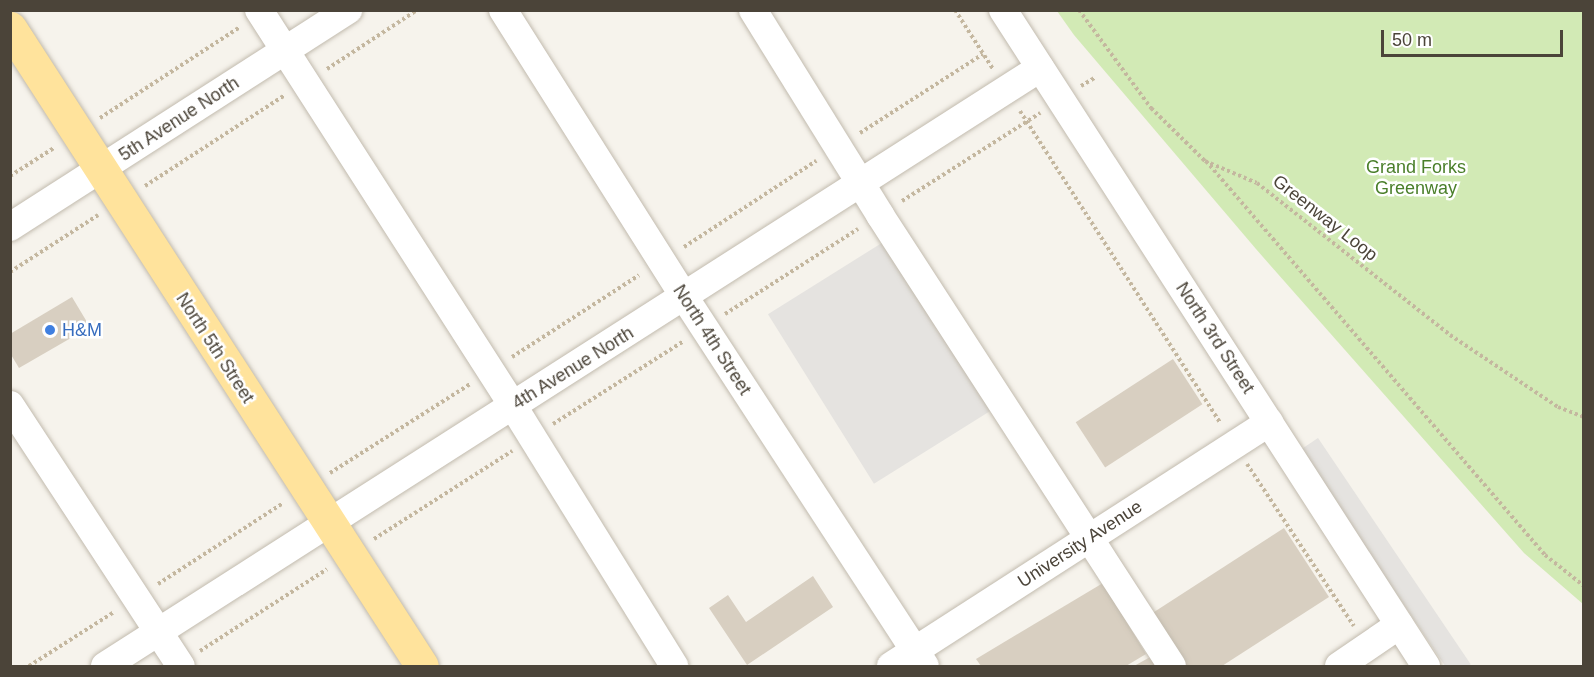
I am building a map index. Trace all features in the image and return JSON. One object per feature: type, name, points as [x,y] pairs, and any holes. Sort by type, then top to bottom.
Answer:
[{"type":"main road","name":"North 5th Street","points":[[10,28],[422,666]]},
{"type":"street","name":"5th Avenue North","points":[[10,227],[348,10]]},
{"type":"street","name":"North 4th Street","points":[[503,10],[704,328],[920,659]]},
{"type":"street","points":[[753,10],[880,215],[1172,666]]},
{"type":"street","name":"North 3rd Street","points":[[1004,10],[1426,666]]},
{"type":"street","points":[[260,12],[513,406],[674,666]]},
{"type":"street","name":"4th Avenue North","points":[[105,666],[685,298],[1040,68]]},
{"type":"street","points":[[10,405],[180,665]]},
{"type":"street","name":"University Avenue","points":[[891,666],[920,659],[1090,538],[1269,422]]},
{"type":"street","points":[[1339,666],[1399,625]]},
{"type":"path","points":[[10,272],[417,10]]},
{"type":"path","points":[[956,10],[1234,444],[1368,648]]},
{"type":"path","name":"Greenway Loop","points":[[1079,10],[1151,108],[1205,161],[1257,183],[1450,335],[1558,407],[1584,417]]},
{"type":"path","points":[[10,176],[260,12]]},
{"type":"path","points":[[180,665],[1096,77]]},
{"type":"path","points":[[1205,161],[1545,555],[1584,586]]},
{"type":"green space","name":"Grand Forks Greenway","points":[[1057,11],[1583,11],[1583,604],[1524,553],[1256,249],[1074,35]]},
{"type":"shaded area","points":[[885,241],[991,411],[874,484],[768,314]]},
{"type":"shaded area","points":[[1318,438],[1471,664],[1445,666],[1300,450]]},
{"type":"building","name":"H&M","points":[[72,297],[90,327],[19,368],[10,353],[10,334]]},
{"type":"building","points":[[1173,359],[1202,404],[1105,467],[1076,422]]},
{"type":"building","points":[[1284,528],[1329,597],[1222,666],[1185,666],[1151,614]]},
{"type":"building","points":[[813,576],[833,607],[747,665],[709,608],[728,595],[746,622]]},
{"type":"building","points":[[1103,583],[1146,654],[1126,666],[981,666],[976,659]]},
{"type":"building","points":[[1152,656],[1159,666],[1134,666]]},
{"type":"place","name":"H&M","points":[[50,330]]}]
